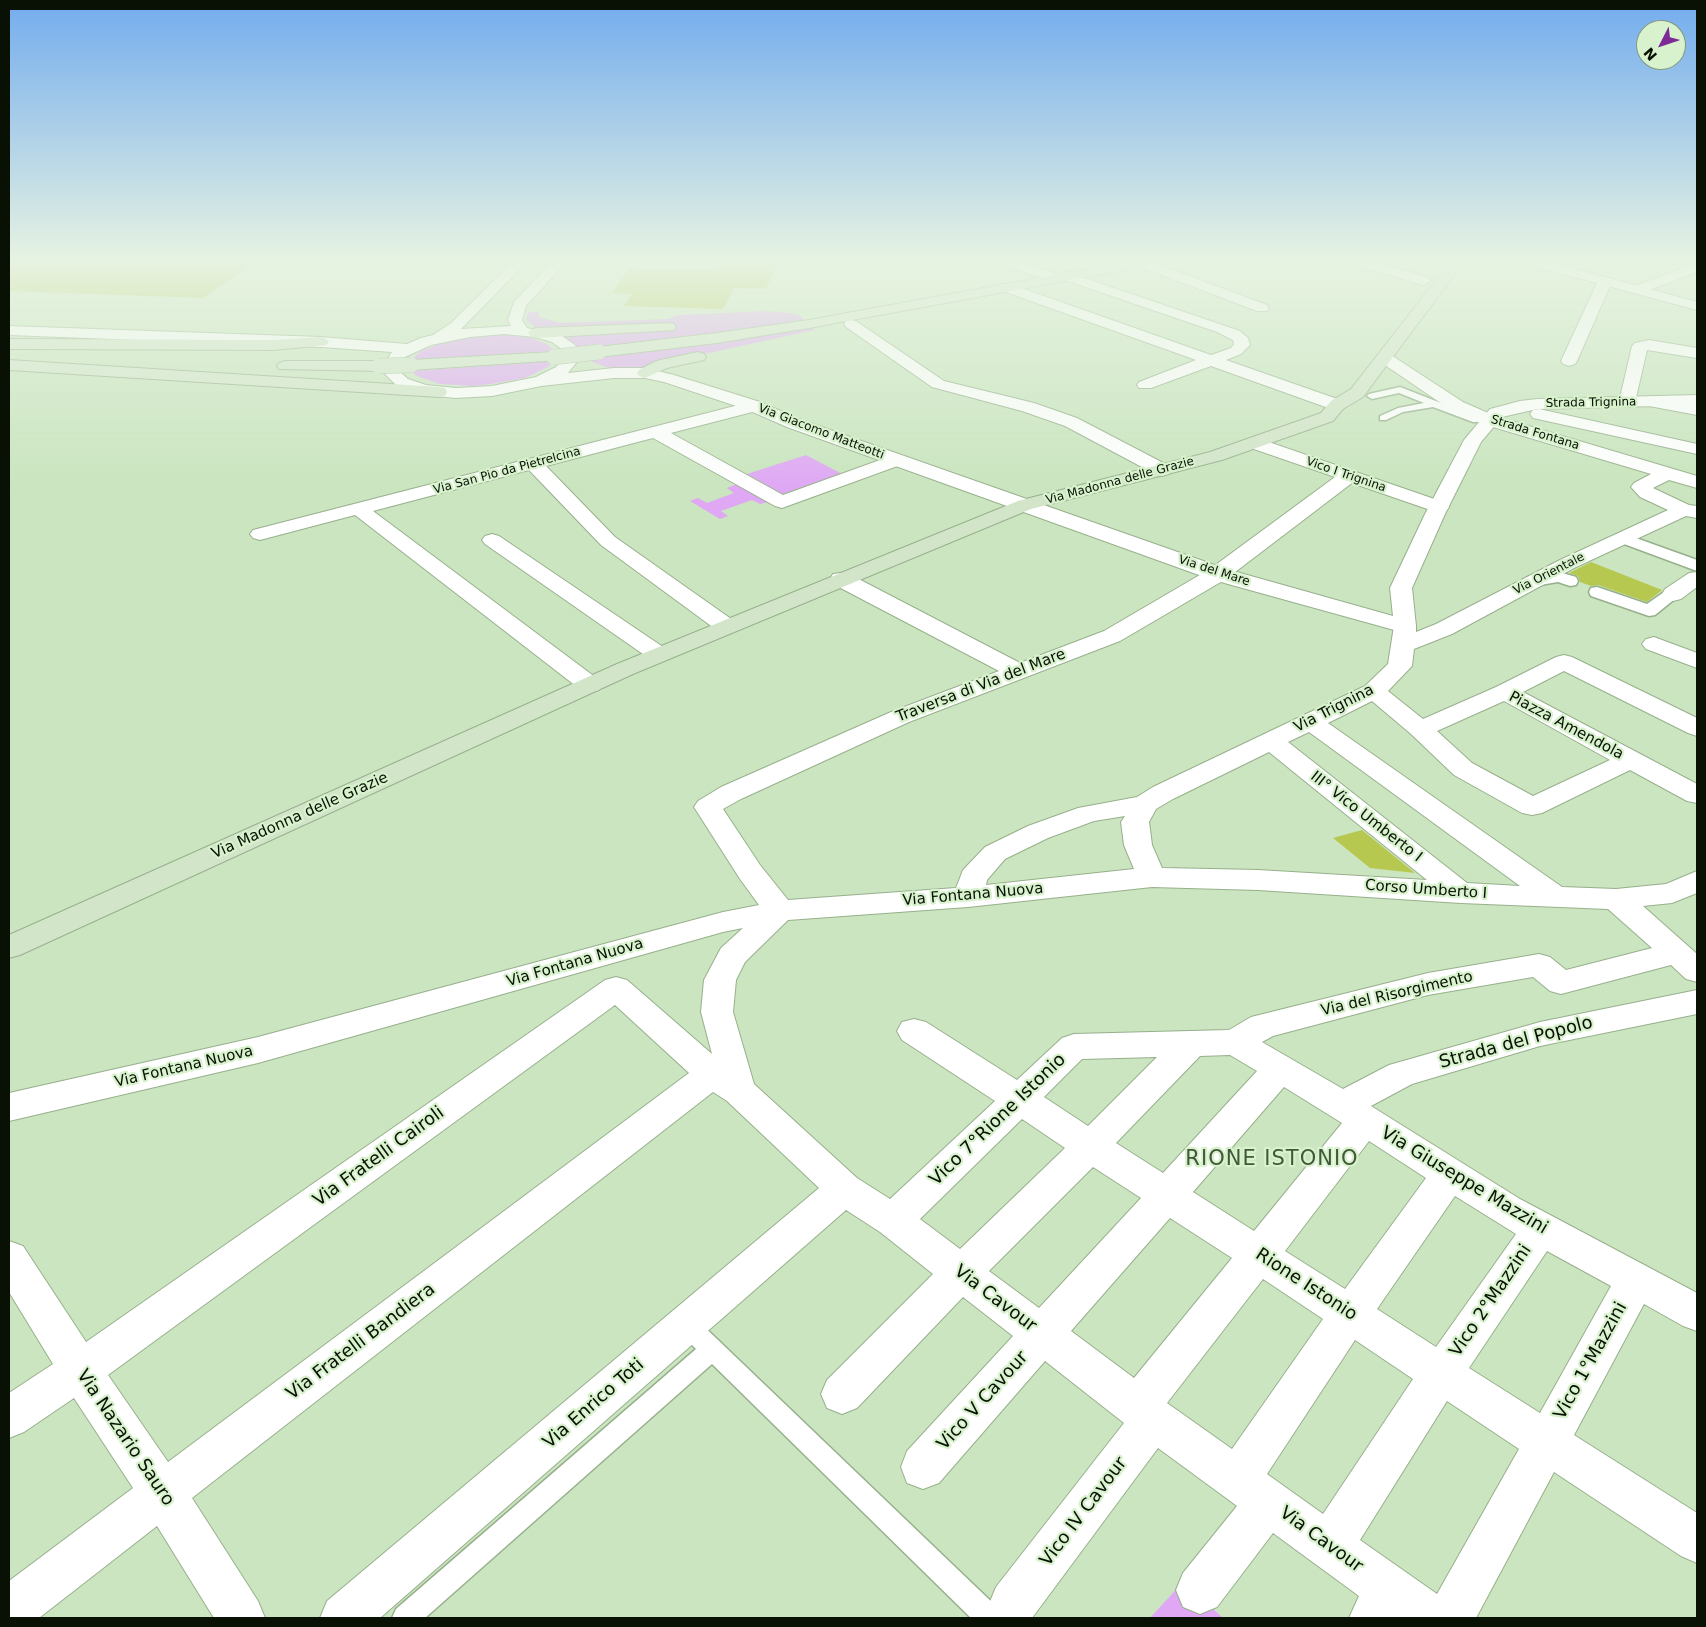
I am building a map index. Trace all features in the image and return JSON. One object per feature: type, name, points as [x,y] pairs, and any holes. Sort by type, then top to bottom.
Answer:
[{"type":"main road","points":[[9,359],[234,366],[411,366],[554,357],[718,338]]},
{"type":"main road","points":[[645,373],[662,364],[774,338]]},
{"type":"main road","name":"Via Madonna delle Grazie","points":[[9,947],[590,684],[841,578],[1025,505],[1074,494],[1216,456],[1326,417],[1337,405],[1365,394],[1385,358],[1400,338]]},
{"type":"main road","points":[[9,344],[272,345],[321,342]]},
{"type":"main road","points":[[9,364],[439,392]]},
{"type":"street","points":[[205,338],[321,342],[408,349]]},
{"type":"street","points":[[438,338],[408,349],[394,360],[391,366],[391,372],[394,377],[411,386],[439,392],[492,392],[541,381],[562,370],[572,358],[572,353],[565,343],[548,338]]},
{"type":"street","points":[[871,338],[938,384],[1028,407],[1071,422],[1162,470]]},
{"type":"street","points":[[1147,338],[1337,405]]},
{"type":"street","points":[[1145,385],[1236,351],[1242,345],[1240,338]]},
{"type":"street","points":[[1569,361],[1579,338]]},
{"type":"street","points":[[1627,402],[1640,346],[1649,345],[1697,352]]},
{"type":"street","name":"Via Giacomo Matteotti","points":[[572,358],[614,373]]},
{"type":"street","name":"Strada Fontana","points":[[1385,358],[1457,406],[1489,420],[1697,482]]},
{"type":"street","name":"Via Giacomo Matteotti","points":[[541,381],[614,373],[645,373],[668,378],[754,406],[793,423],[1025,505]]},
{"type":"street","name":"Strada Trignina","points":[[1489,420],[1496,413],[1520,406],[1697,400]]},
{"type":"street","points":[[1655,402],[1697,410]]},
{"type":"street","name":"Via San Pio da Pietrelcina","points":[[260,534],[754,406]]},
{"type":"street","points":[[1539,414],[1697,449]]},
{"type":"street","name":"Via Trignina","points":[[968,897],[973,877],[995,853],[1038,832],[1088,814],[1145,804],[1374,691],[1400,666],[1404,636],[1400,588],[1438,507],[1473,440],[1489,420]]},
{"type":"street","points":[[1575,446],[1587,424]]},
{"type":"street","points":[[656,432],[782,502],[898,460]]},
{"type":"street","name":"Vico I Trignina","points":[[1254,443],[1438,507]]},
{"type":"street","points":[[534,464],[608,541],[726,626]]},
{"type":"street","points":[[1668,473],[1641,487],[1647,493],[1690,511]]},
{"type":"street","name":"Traversa di Via del Mare","points":[[780,911],[750,872],[708,807],[731,792],[892,721],[1112,636],[1218,574],[1350,476]]},
{"type":"street","name":"Via del Mare","points":[[1025,505],[1218,574],[1404,636]]},
{"type":"street","points":[[359,509],[590,684]]},
{"type":"street","name":"Via Orientale","points":[[1404,636],[1444,629],[1534,581],[1622,538],[1690,511]]},
{"type":"street","points":[[1622,538],[1697,566]]},
{"type":"street","points":[[492,540],[658,654]]},
{"type":"street","points":[[1534,581],[1559,577],[1570,581]]},
{"type":"street","points":[[841,578],[1018,671]]},
{"type":"street","points":[[1597,592],[1649,611],[1697,578]]},
{"type":"street","points":[[1673,594],[1697,602]]},
{"type":"street","points":[[1654,644],[1697,662]]},
{"type":"street","points":[[1505,692],[1564,662],[1697,728]]},
{"type":"street","name":"Piazza Amendola","points":[[1374,691],[1420,729],[1463,769],[1532,807],[1630,760]]},
{"type":"street","name":"Piazza Amendola","points":[[1420,729],[1505,692],[1697,795]]},
{"type":"street","points":[[1310,722],[1555,897]]},
{"type":"street","name":"III° Vico Umberto I","points":[[1271,741],[1461,892]]},
{"type":"street","points":[[1145,804],[1135,822],[1138,845],[1152,876]]},
{"type":"street","name":"Via Fontana Nuova","points":[[9,1107],[258,1050],[722,922],[780,911],[968,897],[1152,876]]},
{"type":"street","name":"Corso Umberto I","points":[[1152,876],[1268,880],[1616,899],[1672,893],[1694,886]]},
{"type":"street","points":[[1616,899],[1687,958]]},
{"type":"street","points":[[726,1083],[717,1012],[720,980],[732,956],[780,911]]},
{"type":"street","name":"Via del Risorgimento","points":[[1235,1042],[1263,1026],[1428,984],[1539,965],[1561,983],[1687,958]]},
{"type":"street","name":"Via Fratelli Cairoli","points":[[9,1417],[80,1370],[616,988],[726,1083]]},
{"type":"street","name":"Strada del Popolo","points":[[1354,1113],[1401,1074],[1540,1034],[1697,1002]]},
{"type":"street","name":"Rione Istonio","points":[[914,1031],[1697,1540]]},
{"type":"street","name":"Vico 7°Rione Istonio","points":[[892,1221],[1074,1047],[1235,1042]]},
{"type":"street","name":"Via Giuseppe Mazzini","points":[[1235,1042],[1354,1113],[1507,1210],[1697,1313]]},
{"type":"street","points":[[842,1394],[960,1273],[1092,1146],[1192,1043]]},
{"type":"street","name":"Vico V Cavour","points":[[924,1467],[1280,1069]]},
{"type":"street","name":"Via Cavour","points":[[726,1083],[844,1189],[892,1221],[1146,1413],[1329,1546],[1382,1605],[1429,1618]]},
{"type":"street","name":"Via Fratelli Bandiera","points":[[9,1611],[163,1493],[726,1083]]},
{"type":"street","name":"Vico IV Cavour","points":[[1002,1614],[1259,1255],[1354,1113]]},
{"type":"street","points":[[1200,1590],[1350,1314],[1450,1174]]},
{"type":"street","name":"Via Enrico Toti","points":[[344,1618],[698,1337],[844,1189]]},
{"type":"street","name":"Vico 2°Mazzini","points":[[1329,1546],[1441,1374],[1541,1228]]},
{"type":"street","name":"Via Nazario Sauro","points":[[9,1258],[80,1370],[163,1493],[241,1618]]},
{"type":"street","name":"Vico 1°Mazzini","points":[[1450,1618],[1636,1280]]},
{"type":"lane","points":[[1365,394],[1400,390],[1473,419],[1489,420]]},
{"type":"lane","points":[[1365,394],[1401,410]]},
{"type":"lane","points":[[1383,418],[1401,410],[1434,404]]},
{"type":"lane","points":[[405,1618],[698,1337],[1002,1614]]},
{"type":"shaded area","points":[[461,338],[530,338],[547,344],[555,351],[411,360],[421,351]]},
{"type":"shaded area","points":[[564,338],[778,338],[639,368],[612,369],[584,359],[580,349]]},
{"type":"shaded area","points":[[554,361],[548,367],[525,378],[473,386],[440,384],[417,376],[411,371]]},
{"type":"shaded area","points":[[806,455],[842,474],[782,494],[747,474]]},
{"type":"shaded area","points":[[737,484],[768,502],[760,504],[752,500],[721,511],[728,516],[720,519],[690,501],[698,498],[707,503],[734,493],[727,488]]},
{"type":"shaded area","points":[[1183,1582],[1223,1618],[1150,1618]]},
{"type":"building","points":[[1591,562],[1662,590],[1647,602],[1598,585],[1591,586],[1580,582],[1578,576],[1569,573]]},
{"type":"building","points":[[1362,830],[1415,873],[1370,868],[1333,838]]},
{"type":"district","name":"RIONE ISTONIO","points":[[1272,1160]]}]
